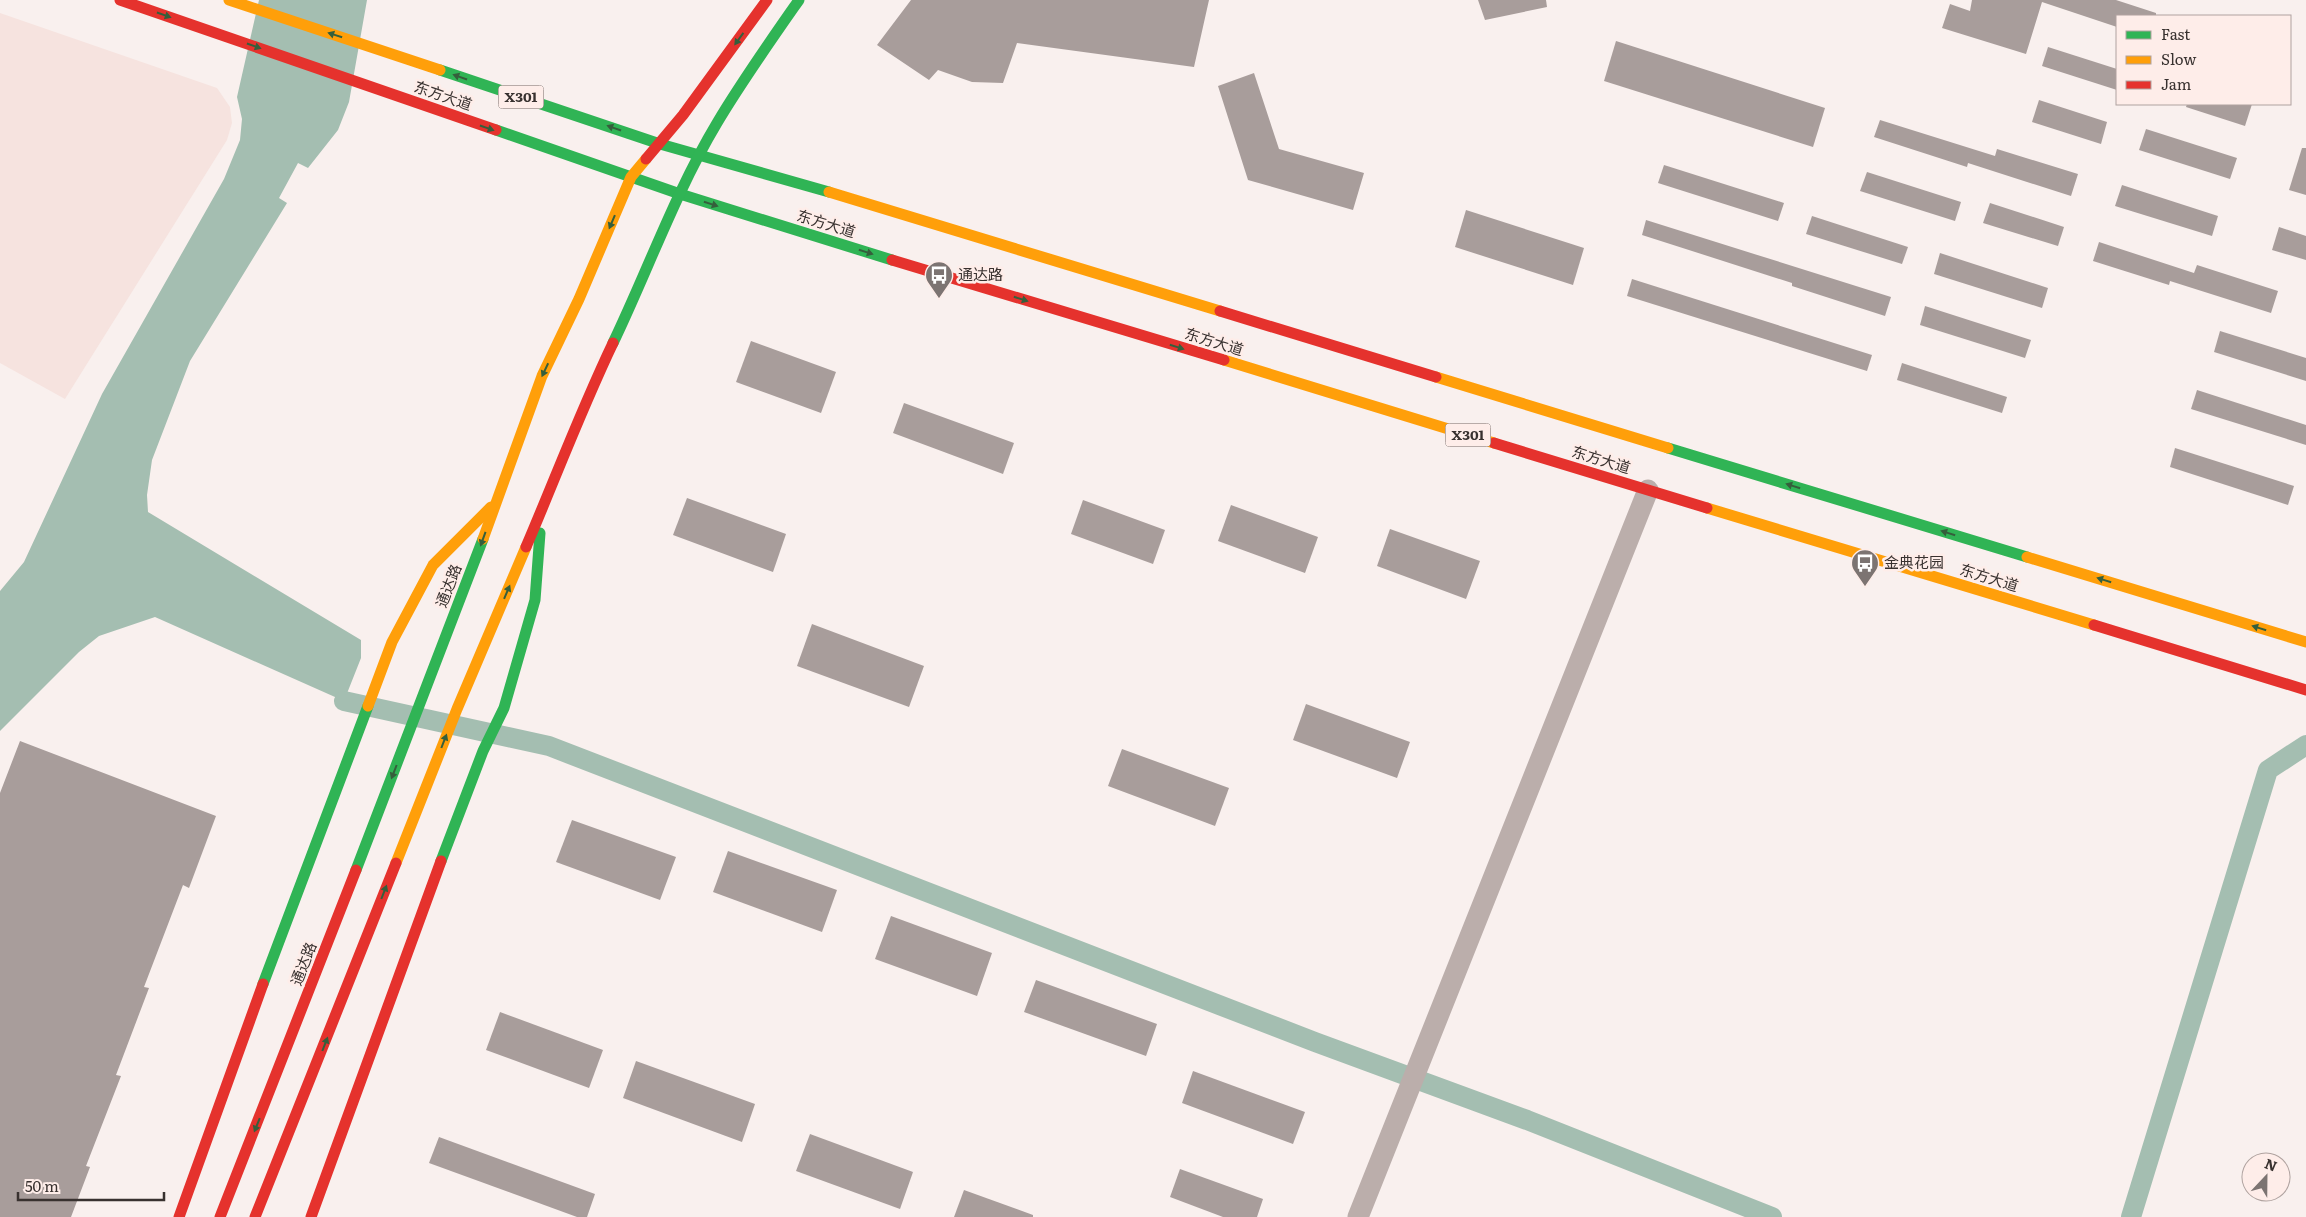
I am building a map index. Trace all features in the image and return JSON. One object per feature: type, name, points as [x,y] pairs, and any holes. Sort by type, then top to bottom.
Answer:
[{"type":"main road","name":"东方大道","points":[[120,0],[680,194],[2306,690]]},
{"type":"main road","name":"通达路","points":[[220,1217],[275,1080],[462,595],[542,376],[579,299],[631,177],[660,144],[768,0]]},
{"type":"main road","points":[[255,1217],[457,709],[571,442],[588,395],[626,316],[680,194],[716,124],[758,58],[799,0]]},
{"type":"main road","name":"东方大道","points":[[231,1],[660,144],[808,186],[2306,642]]},
{"type":"main road","points":[[179,1217],[261,989],[392,642],[433,565],[497,500]]},
{"type":"main road","points":[[312,1217],[422,911],[483,751],[504,708],[535,600],[542,510]]},
{"type":"street","points":[[1358,1217],[1648,490]]},
{"type":"shaded area","points":[[259,0],[367,0],[349,102],[338,130],[308,168],[298,163],[279,198],[287,203],[190,361],[152,460],[147,495],[148,512],[361,640],[361,658],[344,701],[155,617],[99,636],[79,652],[0,731],[0,591],[24,562],[102,394],[224,179],[240,140],[242,119],[237,97]]},
{"type":"shaded area","points":[[0,13],[217,88],[230,107],[232,123],[227,140],[65,399],[0,363]]},
{"type":"building","points":[[911,0],[1209,0],[1194,67],[1017,43],[1003,83],[972,82],[938,70],[929,80],[877,45]]},
{"type":"building","points":[[1478,0],[1546,0],[1547,7],[1485,20]]},
{"type":"building","points":[[1972,0],[2116,0],[2156,13],[2156,15],[2116,15],[2116,27],[2042,2],[2026,54],[1942,28],[1950,4],[1970,11]]},
{"type":"building","points":[[1616,41],[1825,108],[1813,147],[1604,81]]},
{"type":"building","points":[[2048,47],[2116,69],[2116,90],[2042,66]]},
{"type":"building","points":[[1254,73],[1279,149],[1364,173],[1353,210],[1248,180],[1218,86]]},
{"type":"building","points":[[2039,100],[2107,122],[2101,144],[2032,122]]},
{"type":"building","points":[[2187,105],[2252,105],[2245,126],[2186,107]]},
{"type":"building","points":[[1880,120],[1995,156],[1997,149],[2078,174],[2071,196],[1968,163],[1967,167],[1874,137]]},
{"type":"building","points":[[2146,129],[2237,158],[2230,179],[2139,150]]},
{"type":"building","points":[[2302,148],[2306,148],[2306,195],[2289,190]]},
{"type":"building","points":[[1664,165],[1784,203],[1778,221],[1658,183]]},
{"type":"building","points":[[1867,172],[1961,202],[1955,221],[1860,191]]},
{"type":"building","points":[[2122,185],[2218,216],[2212,236],[2115,206]]},
{"type":"building","points":[[1990,203],[2064,227],[2058,246],[1983,223]]},
{"type":"building","points":[[1466,210],[1584,248],[1573,285],[1455,247]]},
{"type":"building","points":[[1812,216],[1908,247],[1902,264],[1806,234]]},
{"type":"building","points":[[1646,220],[1891,297],[1885,316],[1792,286],[1792,283],[1642,235]]},
{"type":"building","points":[[2279,227],[2306,236],[2306,260],[2272,250]]},
{"type":"building","points":[[2099,242],[2194,273],[2197,265],[2278,291],[2271,313],[2170,281],[2169,285],[2093,261]]},
{"type":"building","points":[[1940,253],[2048,288],[2042,308],[1934,274]]},
{"type":"building","points":[[1632,279],[1872,355],[1867,371],[1627,296]]},
{"type":"building","points":[[1925,306],[2031,340],[2025,358],[1920,325]]},
{"type":"building","points":[[2220,331],[2306,358],[2306,381],[2214,352]]},
{"type":"building","points":[[751,341],[836,372],[821,413],[736,382]]},
{"type":"building","points":[[1902,363],[2007,397],[2002,413],[1897,380]]},
{"type":"building","points":[[2197,390],[2306,425],[2306,445],[2191,409]]},
{"type":"building","points":[[904,403],[1014,443],[1003,474],[893,433]]},
{"type":"building","points":[[2175,448],[2294,486],[2288,505],[2170,467]]},
{"type":"building","points":[[687,498],[786,534],[773,572],[673,535]]},
{"type":"building","points":[[1083,500],[1165,530],[1153,564],[1071,534]]},
{"type":"building","points":[[1231,505],[1318,537],[1305,573],[1218,541]]},
{"type":"building","points":[[1390,529],[1480,561],[1466,599],[1377,566]]},
{"type":"building","points":[[812,624],[924,666],[909,707],[797,666]]},
{"type":"building","points":[[1306,704],[1410,742],[1397,778],[1293,740]]},
{"type":"building","points":[[20,741],[216,816],[189,888],[183,885],[144,987],[149,988],[116,1075],[121,1076],[86,1166],[90,1167],[71,1217],[0,1217],[0,793]]},
{"type":"building","points":[[1122,749],[1229,788],[1215,826],[1108,786]]},
{"type":"building","points":[[572,820],[676,857],[660,900],[556,862]]},
{"type":"building","points":[[728,851],[837,890],[822,932],[713,892]]},
{"type":"building","points":[[891,916],[992,953],[977,996],[875,959]]},
{"type":"building","points":[[1036,980],[1157,1024],[1146,1056],[1024,1012]]},
{"type":"building","points":[[500,1012],[603,1050],[589,1088],[486,1050]]},
{"type":"building","points":[[636,1061],[755,1104],[742,1142],[623,1098]]},
{"type":"building","points":[[1193,1071],[1305,1112],[1293,1144],[1182,1103]]},
{"type":"building","points":[[810,1134],[913,1172],[900,1209],[796,1171]]},
{"type":"building","points":[[439,1137],[595,1194],[587,1217],[577,1217],[429,1163]]},
{"type":"building","points":[[1180,1169],[1263,1199],[1257,1217],[1223,1217],[1170,1197]]},
{"type":"building","points":[[964,1190],[1033,1215],[1033,1217],[954,1217]]},
{"type":"waterway","points":[[344,701],[549,746],[1315,1042],[1527,1120],[1772,1217]]},
{"type":"waterway","points":[[2131,1217],[2268,770],[2306,745]]},
{"type":"traffic: fast","points":[[613,343],[675,204],[702,150],[736,92],[799,0]]},
{"type":"traffic: fast","points":[[440,70],[660,144],[829,192]]},
{"type":"traffic: fast","points":[[496,130],[680,194],[892,260]]},
{"type":"traffic: fast","points":[[1668,448],[2027,557]]},
{"type":"traffic: fast","points":[[441,861],[483,751],[504,708],[535,600],[540,533]]},
{"type":"traffic: fast","points":[[356,870],[483,539]]},
{"type":"traffic: fast","points":[[263,984],[368,706]]},
{"type":"traffic: slow","points":[[229,0],[440,70]]},
{"type":"traffic: slow","points":[[483,539],[542,376],[579,299],[631,177],[646,159]]},
{"type":"traffic: slow","points":[[829,192],[1220,311]]},
{"type":"traffic: slow","points":[[1224,360],[1494,443]]},
{"type":"traffic: slow","points":[[1436,377],[1668,448]]},
{"type":"traffic: slow","points":[[368,706],[392,642],[433,565],[491,507]]},
{"type":"traffic: slow","points":[[1707,508],[2094,625]]},
{"type":"traffic: slow","points":[[396,863],[457,709],[526,547]]},
{"type":"traffic: slow","points":[[2027,557],[2306,642]]},
{"type":"traffic: jam","points":[[120,0],[496,130]]},
{"type":"traffic: jam","points":[[646,159],[683,115],[767,0]]},
{"type":"traffic: jam","points":[[892,260],[1224,360]]},
{"type":"traffic: jam","points":[[1220,311],[1436,377]]},
{"type":"traffic: jam","points":[[526,547],[613,343]]},
{"type":"traffic: jam","points":[[1494,443],[1707,508]]},
{"type":"traffic: jam","points":[[2094,625],[2306,690]]},
{"type":"traffic: jam","points":[[311,1217],[441,861]]},
{"type":"traffic: jam","points":[[255,1217],[396,863]]},
{"type":"traffic: jam","points":[[220,1217],[356,870]]},
{"type":"traffic: jam","points":[[179,1217],[263,984]]},
{"type":"place","name":"通达路","points":[[939,299]]},
{"type":"place","name":"金典花园","points":[[1865,587]]}]
